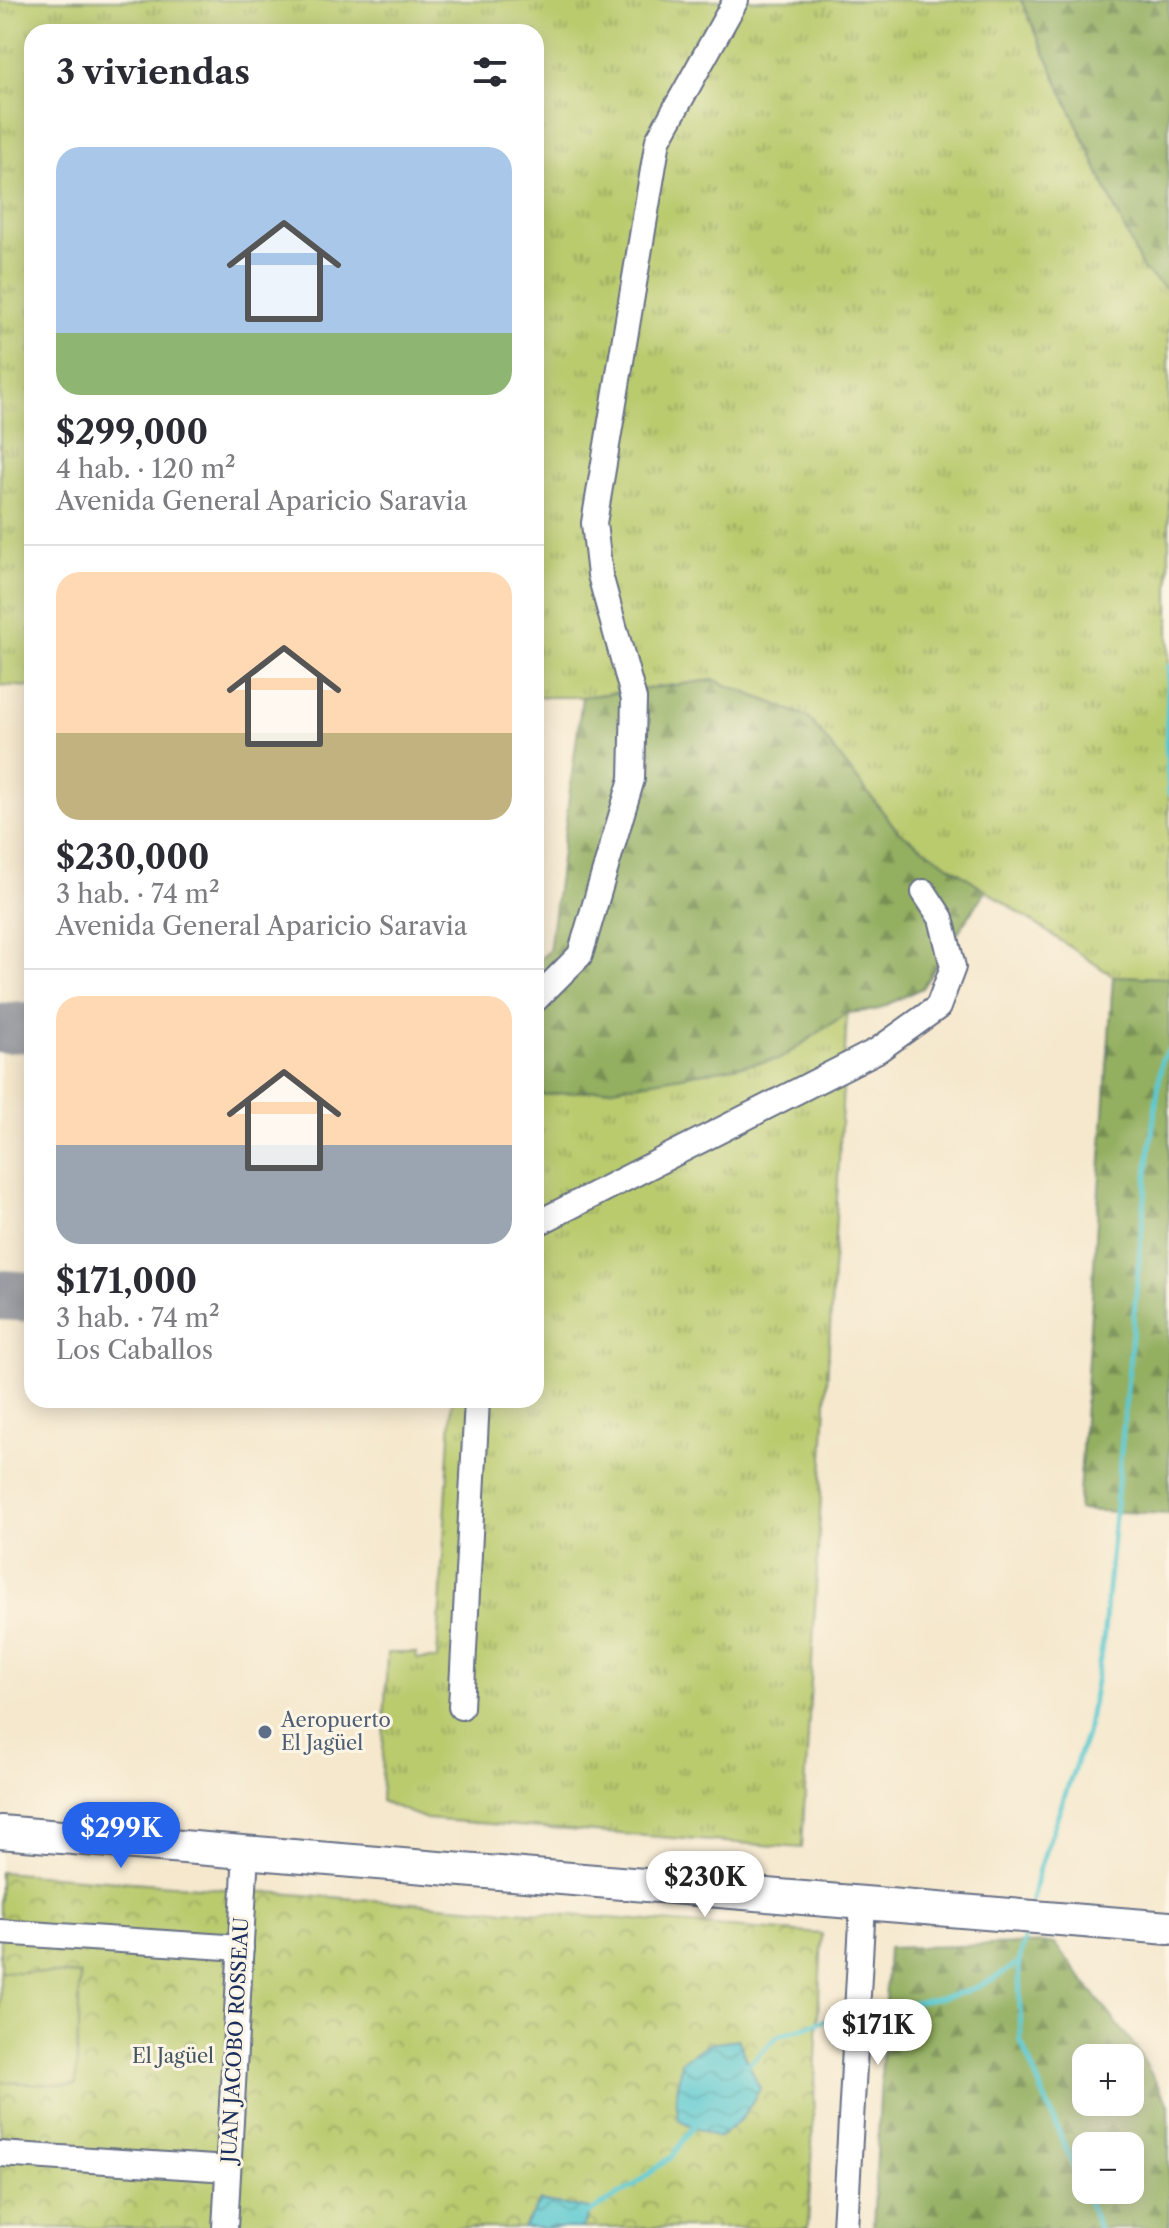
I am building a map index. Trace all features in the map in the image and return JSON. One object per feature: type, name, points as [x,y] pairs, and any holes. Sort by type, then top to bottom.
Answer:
[{"type":"main road","points":[[0,1832],[1169,1928]]},
{"type":"street","points":[[544,991],[580,955],[632,779],[634,699],[600,575],[594,523],[658,140],[736,0]]},
{"type":"street","points":[[544,1220],[878,1050],[938,1007],[953,967],[941,918],[924,892]]},
{"type":"street","points":[[461,1707],[477,1408]]},
{"type":"street","name":"JUAN JACOBO ROSSEAU","points":[[225,2228],[246,1852]]},
{"type":"street","points":[[845,2228],[863,1904]]},
{"type":"street","points":[[0,1932],[241,1948]]},
{"type":"street","points":[[0,2154],[228,2169]]},
{"type":"green space","points":[[0,0],[1021,0],[1143,270],[1169,289],[1169,978],[1113,976],[898,831],[808,717],[714,680],[582,697],[544,697],[544,24],[24,24],[24,686],[0,685]]},
{"type":"green space","points":[[1021,0],[1169,0],[1168,290],[1143,270]]},
{"type":"green space","points":[[714,680],[808,717],[898,831],[986,890],[922,988],[876,1010],[847,1013],[780,1059],[613,1088],[544,1095],[544,955],[549,951],[582,697]]},
{"type":"green space","points":[[1113,976],[1169,978],[1169,1514],[1078,1510]]},
{"type":"green space","points":[[847,1013],[802,1848],[426,1819],[381,1801],[387,1653],[416,1653],[417,1659],[437,1659],[452,1408],[544,1408],[544,1095],[780,1059]]},
{"type":"green space","name":"El Jagüel","points":[[0,1872],[822,1934],[808,2228],[0,2228]]},
{"type":"green space","points":[[1054,1943],[1133,2044],[1072,2044],[1072,2116],[1144,2116],[1144,2061],[1169,2105],[1169,2228],[873,2228],[888,1948]]},
{"type":"green space","points":[[0,1971],[80,1975],[76,2085],[0,2082]]},
{"type":"water","points":[[738,2039],[760,2089],[743,2117],[719,2138],[679,2120],[676,2099],[681,2062],[709,2043]]},
{"type":"water","points":[[540,2201],[592,2210],[582,2228],[523,2228]]},
{"type":"waterway","points":[[1169,665],[1166,745],[1169,794]]},
{"type":"waterway","points":[[1032,1900],[1039,1869],[1087,1732],[1103,1642],[1149,1155],[1162,1060],[1169,1050]]},
{"type":"waterway","points":[[1026,1932],[1019,1962],[1021,2042],[1099,2228]]},
{"type":"waterway","points":[[872,2010],[966,1991],[983,1985],[1019,1962]]},
{"type":"waterway","points":[[744,2069],[778,2036],[842,2015]]},
{"type":"waterway","points":[[587,2214],[635,2185],[673,2155],[697,2121]]},
{"type":"taxiway","points":[[0,1028],[24,1027]]},
{"type":"taxiway","points":[[0,1295],[24,1296]]},
{"type":"place","name":"Aeropuerto El Jagüel","points":[[265,1732]]}]
